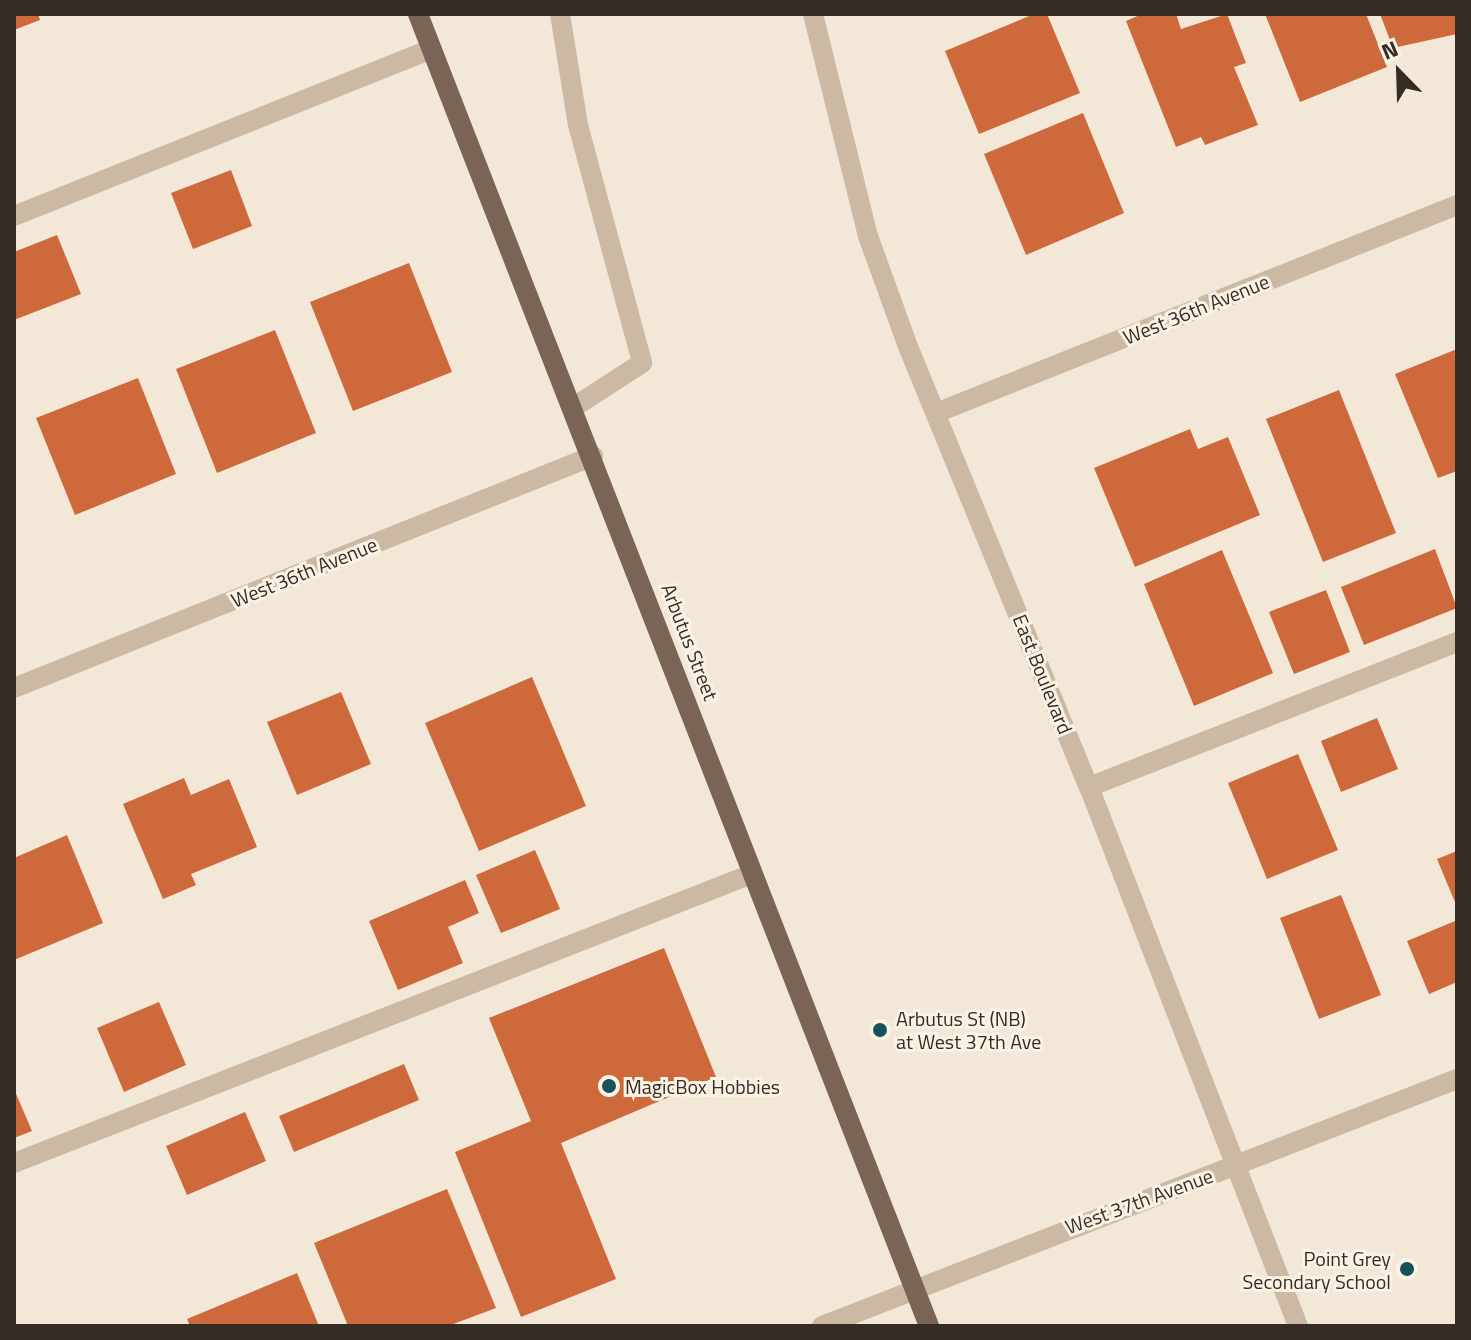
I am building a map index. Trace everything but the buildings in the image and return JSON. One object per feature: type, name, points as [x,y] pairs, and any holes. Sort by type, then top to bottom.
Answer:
[{"type":"main road","name":"Arbutus Street","points":[[418,14],[574,407],[929,1326]]},
{"type":"street","points":[[560,14],[578,125],[642,363],[574,407]]},
{"type":"street","name":"East Boulevard","points":[[817,15],[868,236],[936,413],[1089,787],[1298,1326]]},
{"type":"street","points":[[14,216],[432,49]]},
{"type":"street","name":"West 36th Avenue","points":[[936,413],[1457,205]]},
{"type":"street","name":"West 36th Avenue","points":[[14,688],[593,456]]},
{"type":"street","points":[[1089,787],[1457,642]]},
{"type":"street","points":[[14,1163],[752,874]]},
{"type":"street","name":"West 37th Avenue","points":[[822,1326],[1457,1079]]},
{"type":"place","name":"Arbutus St (NB) at West 37th Ave","points":[[880,1030]]},
{"type":"place","name":"MagicBox Hobbies","points":[[609,1086]]},
{"type":"place","name":"Point Grey Secondary School","points":[[1407,1269]]}]
